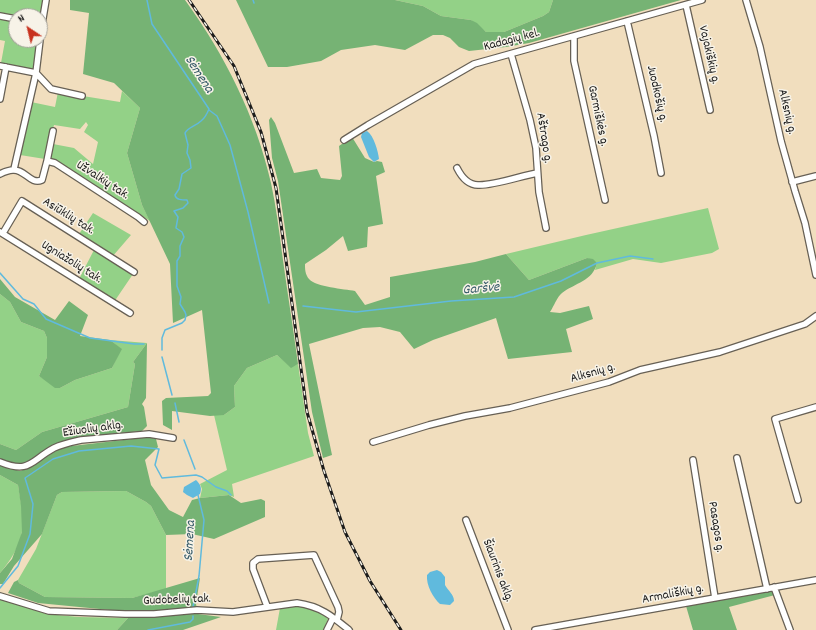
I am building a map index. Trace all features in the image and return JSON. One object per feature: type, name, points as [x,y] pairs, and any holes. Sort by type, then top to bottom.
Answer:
[{"type":"street","name":"Kadagių kel.","points":[[344,140],[468,67],[483,61],[702,0]]},
{"type":"street","name":"Alksnių g.","points":[[746,0],[760,47],[781,141],[792,182],[806,223],[816,275]]},
{"type":"street","name":"Vajakiškių g.","points":[[686,5],[710,110]]},
{"type":"street","name":"Juodkošių g.","points":[[627,21],[654,136],[661,174]]},
{"type":"street","name":"Garmiškės g.","points":[[574,36],[574,61],[605,200]]},
{"type":"street","points":[[14,169],[36,73],[39,48]]},
{"type":"street","name":"Aštrago g.","points":[[511,54],[530,120],[536,148],[537,173],[546,228]]},
{"type":"street","points":[[0,99],[3,66],[36,73],[51,89],[82,96]]},
{"type":"street","points":[[0,174],[14,169],[25,174],[32,180],[38,182],[42,180],[53,131]]},
{"type":"street","name":"Užvalkių tak.","points":[[47,161],[55,163],[144,222]]},
{"type":"street","points":[[457,168],[462,177],[477,186],[537,173]]},
{"type":"street","points":[[792,182],[816,176]]},
{"type":"street","name":"Asiūklių tak.","points":[[2,232],[22,201],[134,272]]},
{"type":"street","name":"Ugniažolių tak.","points":[[2,232],[130,313]]},
{"type":"street","name":"Alksnių g.","points":[[373,442],[429,425],[465,416],[510,408],[609,382],[640,370],[720,352],[804,324],[816,316]]},
{"type":"street","points":[[798,500],[775,419],[816,407]]},
{"type":"street","name":"Ežiuolių aklg.","points":[[0,462],[22,468],[55,448],[81,440],[149,434],[172,438]]},
{"type":"street","points":[[737,458],[767,588]]},
{"type":"street","name":"Pasagos g.","points":[[694,460],[715,598]]},
{"type":"street","name":"Šiaurinis aklg.","points":[[466,520],[508,630]]},
{"type":"street","points":[[267,606],[253,569],[253,563],[258,560],[314,555],[339,612],[327,630]]},
{"type":"street","name":"Armališkių g.","points":[[534,630],[554,629],[816,580]]},
{"type":"street","points":[[774,587],[790,630]]},
{"type":"street","name":"Gudobelių tak.","points":[[0,596],[49,611],[154,614],[197,610],[233,612],[267,606],[297,603],[306,604],[327,612],[349,630]]},
{"type":"green space","points":[[0,0],[45,0],[44,8],[8,8],[8,48],[37,48],[33,69],[1,63],[5,41],[0,40]]},
{"type":"green space","points":[[70,0],[185,0],[200,21],[226,65],[248,111],[257,134],[271,183],[298,364],[291,368],[277,355],[247,368],[234,386],[235,407],[224,415],[210,416],[172,411],[172,430],[163,425],[162,401],[166,398],[208,396],[211,393],[202,310],[173,323],[170,264],[142,205],[127,153],[140,108],[114,83],[83,74],[89,13],[70,10]]},
{"type":"green space","points":[[236,0],[395,0],[423,6],[441,16],[471,20],[477,23],[486,32],[504,32],[543,16],[549,12],[553,0],[681,0],[529,43],[506,47],[469,51],[459,47],[450,38],[443,35],[433,35],[405,50],[375,45],[341,50],[321,61],[287,67],[268,67]]},
{"type":"green space","points":[[395,0],[553,0],[549,12],[543,16],[504,32],[486,32],[471,20],[441,16],[423,6]]},
{"type":"green space","points":[[122,91],[140,108],[127,153],[142,205],[150,221],[50,158],[53,144],[74,148],[93,164],[98,142],[84,132],[88,125],[86,122],[80,129],[54,125],[45,159],[20,155],[31,102],[55,107],[58,92],[120,102]]},
{"type":"green space","points":[[271,117],[275,123],[294,173],[317,169],[321,178],[340,180],[342,176],[339,146],[352,137],[365,158],[374,162],[382,162],[385,172],[376,176],[383,224],[368,227],[367,247],[348,251],[343,236],[305,264],[305,270],[309,279],[324,286],[355,291],[365,305],[390,297],[390,277],[475,262],[506,254],[529,280],[587,258],[593,259],[597,263],[592,274],[588,278],[562,293],[550,312],[560,313],[589,306],[593,319],[566,329],[572,352],[508,359],[496,318],[433,340],[414,349],[400,332],[380,327],[363,328],[309,344],[332,455],[323,458],[312,412],[278,181],[272,158],[269,120]]},
{"type":"green space","points":[[708,208],[719,249],[712,253],[661,263],[633,259],[595,270],[597,263],[587,258],[529,280],[506,254],[586,235]]},
{"type":"green space","points":[[93,213],[131,235],[112,257],[79,234]]},
{"type":"green space","points":[[94,250],[133,274],[114,302],[79,279]]},
{"type":"green space","points":[[0,279],[15,297],[55,320],[69,301],[88,315],[80,336],[110,340],[122,349],[112,368],[75,380],[60,388],[55,388],[39,376],[47,357],[47,338],[44,331],[21,322],[10,302],[0,294]]},
{"type":"green space","points":[[0,294],[10,302],[21,322],[44,331],[47,338],[47,357],[39,376],[60,388],[75,380],[112,368],[121,349],[110,340],[147,343],[133,362],[135,364],[128,407],[42,432],[16,450],[0,444]]},
{"type":"green space","points":[[147,343],[146,398],[142,404],[144,407],[147,426],[142,431],[72,439],[52,447],[32,461],[21,465],[0,460],[0,444],[16,450],[42,432],[128,407],[135,364],[133,362]]},
{"type":"green space","points":[[277,355],[291,367],[298,364],[308,433],[314,456],[232,484],[234,497],[229,495],[200,498],[202,489],[200,484],[227,470],[214,415],[224,415],[235,407],[234,386],[247,368]]},
{"type":"green space","points":[[149,437],[156,439],[158,447],[145,460],[151,485],[169,510],[183,517],[192,500],[229,495],[241,503],[261,499],[265,501],[265,517],[214,539],[192,534],[166,535],[151,506],[126,491],[62,492],[57,495],[42,534],[14,566],[3,584],[0,584],[0,573],[12,559],[22,532],[21,506],[18,485],[0,475],[0,465],[20,471],[63,447]]},
{"type":"green space","points":[[0,475],[18,485],[23,527],[21,538],[11,559],[0,573]]},
{"type":"green space","points":[[126,491],[151,506],[166,535],[166,589],[132,598],[45,597],[19,583],[18,580],[36,549],[57,495],[62,492]]},
{"type":"green space","points":[[200,578],[196,604],[198,614],[221,617],[183,630],[117,630],[128,618],[131,612],[38,603],[8,593],[14,582],[18,580],[19,583],[45,597],[132,598]]},
{"type":"green space","points":[[773,590],[775,595],[729,607],[737,630],[693,630],[686,606]]},
{"type":"green space","points":[[0,599],[47,614],[79,617],[128,618],[117,630],[0,630]]},
{"type":"green space","points":[[304,606],[323,614],[328,619],[324,630],[276,630],[280,608]]},
{"type":"water","points":[[367,131],[374,140],[378,152],[379,159],[374,162],[369,157],[361,137],[362,133]]},
{"type":"water","points":[[196,480],[201,487],[201,492],[193,498],[183,492],[184,487]]},
{"type":"water","points":[[437,570],[445,577],[445,585],[453,596],[454,601],[450,605],[440,604],[429,587],[427,575],[430,572]]},
{"type":"waterway","name":"Sėmena","points":[[147,0],[152,24],[209,109],[206,116],[199,123],[188,129],[185,133],[188,145],[187,153],[191,168],[182,174],[179,189],[175,195],[178,199],[187,200],[188,203],[183,208],[174,211],[178,217],[176,228],[182,232],[184,237],[180,246],[180,256],[177,261],[177,286],[181,297],[180,304],[186,315],[185,320],[182,323],[165,330],[162,338],[162,350]]},
{"type":"waterway","name":"Garšvė","points":[[209,110],[217,116],[230,145],[248,212],[269,303]]},
{"type":"waterway","name":"Garšvė","points":[[303,306],[356,312],[451,301],[514,297],[561,281],[597,263],[630,256],[653,259]]},
{"type":"waterway","points":[[0,273],[23,299],[34,304],[46,319],[90,338],[144,344]]},
{"type":"waterway","name":"Sėmena","points":[[162,357],[172,395]]},
{"type":"waterway","name":"Sėmena","points":[[175,403],[179,422]]},
{"type":"waterway","name":"Sėmena","points":[[184,440],[195,469]]},
{"type":"waterway","points":[[0,588],[18,566],[30,534],[33,504],[25,478],[53,459],[79,451],[131,446],[159,449],[155,465],[162,478],[196,475],[202,477],[216,487],[227,491],[231,495]]},
{"type":"waterway","name":"Sėmena","points":[[193,607],[199,576],[204,520],[198,495]]},
{"type":"waterway","name":"Sėmena","points":[[148,630],[190,622],[193,619],[193,616]]},
{"type":"railway","points":[[189,0],[234,66],[261,132],[276,188],[307,412],[324,471],[345,532],[370,581],[401,630]]}]
